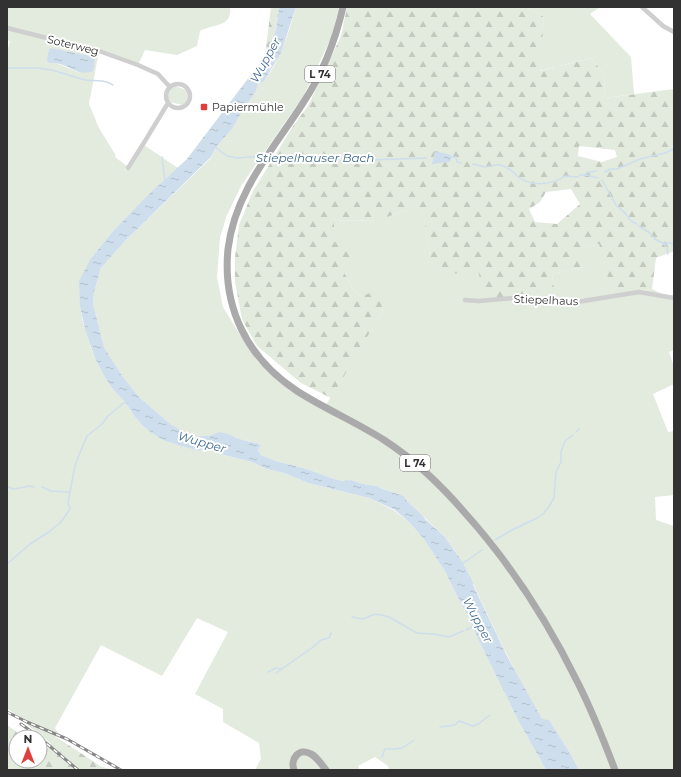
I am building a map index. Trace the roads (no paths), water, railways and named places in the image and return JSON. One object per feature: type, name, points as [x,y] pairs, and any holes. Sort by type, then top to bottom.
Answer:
[{"type":"main road","name":"L 74","points":[[343,7],[334,40],[318,79],[248,186],[238,211],[230,240],[227,266],[233,308],[249,344],[273,372],[297,391],[372,433],[393,447],[416,464],[445,491],[467,515],[507,565],[556,642],[578,683],[615,770]]},
{"type":"main road","points":[[294,770],[294,758],[298,754],[304,752],[313,756],[326,770]]},
{"type":"street","points":[[642,7],[663,26],[674,32]]},
{"type":"street","name":"Soterweg","points":[[7,28],[91,48],[158,74],[169,86]]},
{"type":"street","points":[[177,83],[188,88],[190,96],[188,103],[182,108],[174,108],[168,103],[165,95],[169,86],[177,83]]},
{"type":"street","points":[[128,168],[168,103]]},
{"type":"street","name":"Stiepelhaus","points":[[465,300],[479,301],[514,298],[578,302],[639,292],[674,298]]},
{"type":"water","name":"Wupper","points":[[279,7],[296,7],[281,53],[264,81],[258,85],[256,91],[232,129],[218,145],[210,158],[125,241],[101,268],[94,292],[93,304],[104,347],[121,374],[139,397],[168,422],[186,434],[196,437],[209,436],[220,432],[231,435],[236,438],[261,445],[258,450],[261,455],[276,461],[307,469],[334,479],[343,481],[351,480],[377,486],[404,496],[425,519],[445,537],[462,561],[508,658],[542,719],[549,720],[579,770],[546,770],[518,720],[445,571],[423,538],[410,523],[395,510],[369,498],[308,483],[284,473],[267,469],[252,462],[220,454],[209,447],[199,451],[165,441],[143,426],[135,417],[125,402],[112,388],[95,358],[86,333],[80,307],[79,281],[91,258],[114,230],[150,193],[187,159],[265,56],[276,30]]},
{"type":"water","points":[[50,48],[95,57],[93,71],[83,73],[61,64],[49,63],[47,60]]},
{"type":"water","points":[[435,151],[451,155],[450,162],[432,164]]},
{"type":"waterway","points":[[7,68],[37,68],[52,70],[85,80],[102,81],[113,85]]},
{"type":"waterway","name":"Stiepelhauser Bach","points":[[215,147],[227,156],[237,158],[264,156]]},
{"type":"waterway","name":"Stiepelhauser Bach","points":[[605,172],[610,169],[617,169],[640,159],[665,153],[674,149]]},
{"type":"waterway","name":"Stiepelhauser Bach","points":[[270,156],[343,157],[371,160],[426,158]]},
{"type":"waterway","points":[[162,157],[165,181]]},
{"type":"waterway","name":"Stiepelhauser Bach","points":[[449,157],[456,157],[457,162],[461,163]]},
{"type":"waterway","name":"Stiepelhauser Bach","points":[[473,164],[485,167],[496,165],[502,166],[510,169],[518,177],[524,180],[542,184],[565,176],[578,177],[580,175],[586,175],[586,173],[596,171]]},
{"type":"waterway","points":[[586,175],[598,178]]},
{"type":"waterway","points":[[602,180],[616,205],[631,221],[637,224]]},
{"type":"waterway","points":[[639,226],[650,233],[655,239],[664,244],[667,247],[668,254]]},
{"type":"waterway","points":[[664,243],[672,244]]},
{"type":"waterway","points":[[7,564],[30,544],[49,532],[61,522],[70,509],[68,502],[75,466],[87,436],[125,402]]},
{"type":"waterway","points":[[576,432],[579,429]]},
{"type":"waterway","points":[[495,540],[537,518],[548,508],[554,498],[556,472],[561,462],[561,452],[565,441],[573,435]]},
{"type":"waterway","points":[[7,487],[14,489],[30,486],[34,487]]},
{"type":"waterway","points":[[42,487],[51,491],[70,492]]},
{"type":"waterway","points":[[462,564],[482,550]]},
{"type":"waterway","points":[[352,617],[363,619],[375,614],[381,615],[389,617],[417,633],[449,637],[463,631]]},
{"type":"waterway","name":"Wupper","points":[[466,630],[474,626]]},
{"type":"waterway","points":[[276,673],[321,640],[329,638],[331,633]]},
{"type":"waterway","points":[[268,672],[276,668],[282,669]]},
{"type":"waterway","points":[[440,727],[455,725],[459,721],[473,726],[490,715]]},
{"type":"waterway","points":[[382,757],[385,749],[400,748],[406,746],[414,740]]},
{"type":"railway","points":[[7,712],[67,739],[121,770]]},
{"type":"railway","points":[[21,724],[28,729]]},
{"type":"railway","points":[[48,745],[78,770]]},
{"type":"place","name":"Papiermühle","points":[[204,107]]}]
